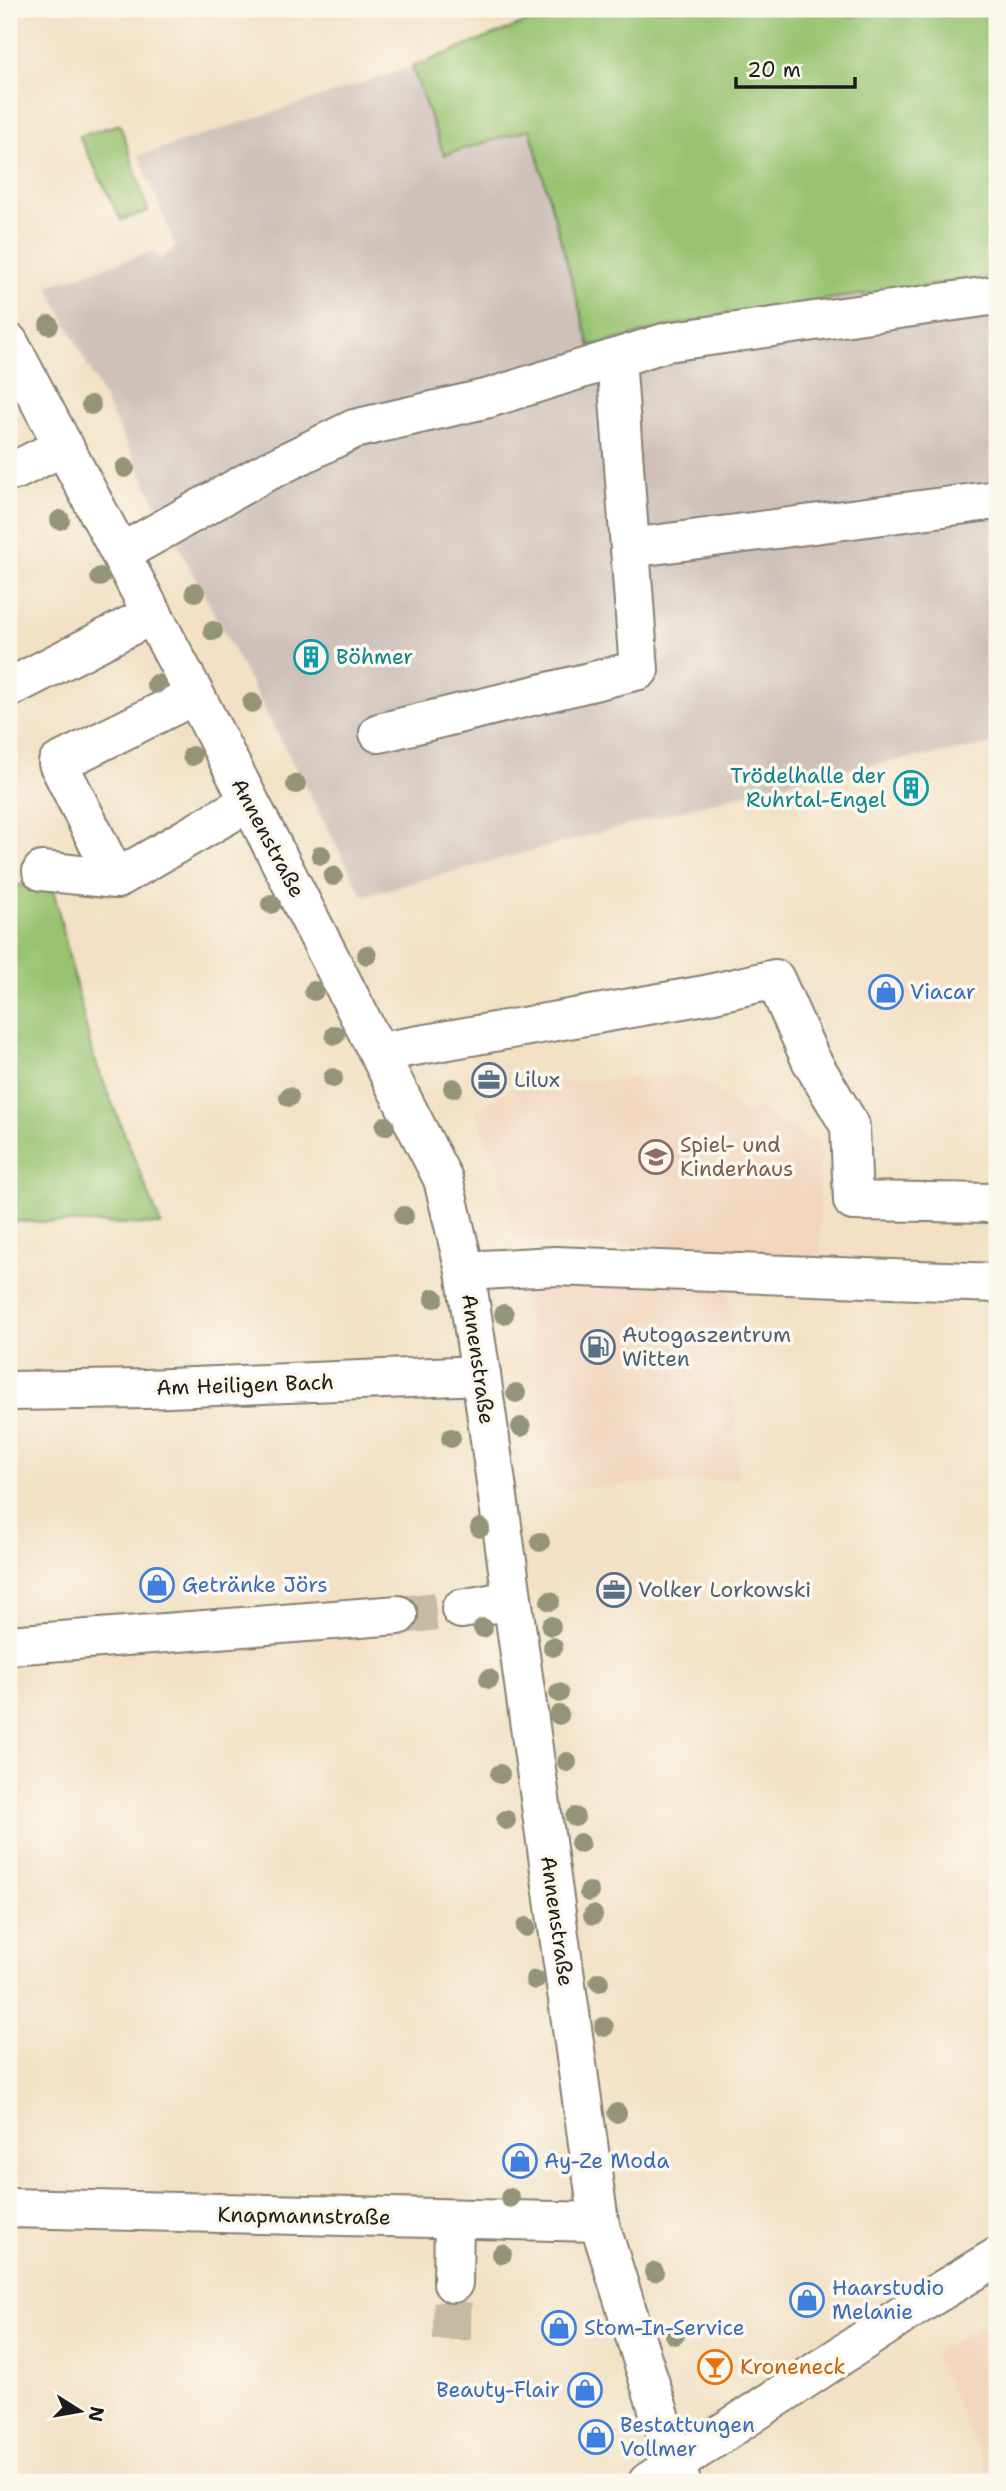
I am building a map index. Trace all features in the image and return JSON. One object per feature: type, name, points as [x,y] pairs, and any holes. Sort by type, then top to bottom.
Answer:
[{"type":"street","points":[[121,553],[262,474],[354,429],[489,398],[667,341],[997,295]]},
{"type":"street","name":"Annenstraße","points":[[10,347],[153,614],[443,1179],[465,1271],[481,1375],[599,2222],[668,2476]]},
{"type":"street","points":[[379,733],[639,670],[616,358]]},
{"type":"street","points":[[16,470],[64,446]]},
{"type":"street","points":[[630,548],[997,500]]},
{"type":"street","points":[[9,688],[153,614]]},
{"type":"street","points":[[116,879],[58,763],[195,695]]},
{"type":"street","points":[[42,872],[116,879],[249,803]]},
{"type":"street","points":[[380,1052],[705,995],[775,979],[811,1060],[850,1126],[853,1201],[997,1203]]},
{"type":"street","points":[[465,1271],[555,1266],[997,1283]]},
{"type":"street","name":"Am Heiligen Bach","points":[[9,1391],[145,1389],[481,1375]]},
{"type":"street","points":[[461,1609],[513,1600]]},
{"type":"street","points":[[9,1646],[398,1615]]},
{"type":"street","name":"Knapmannstraße","points":[[9,2208],[599,2222]]},
{"type":"street","points":[[453,2283],[454,2220]]},
{"type":"street","points":[[668,2476],[921,2303],[997,2257]]},
{"type":"shaded area","points":[[997,9],[997,744],[821,773],[363,896],[157,505],[48,286],[154,251],[160,260],[176,247],[139,156],[412,67],[445,155],[530,128]]},
{"type":"shaded area","name":"Spiel- und Kinderhaus","points":[[694,1075],[750,1117],[758,1106],[787,1128],[819,1144],[820,1258],[516,1240],[499,1169],[475,1109],[522,1085],[525,1089],[534,1084]]},
{"type":"shaded area","points":[[729,1285],[738,1479],[552,1490],[525,1288]]},
{"type":"shaded area","points":[[982,2325],[997,2351],[997,2482],[993,2482],[934,2354]]},
{"type":"green space","points":[[560,9],[848,9],[851,17],[877,9],[997,9],[997,276],[727,313],[590,346],[530,129],[444,155],[412,67]]},
{"type":"green space","points":[[120,124],[148,211],[121,220],[79,136]]},
{"type":"green space","points":[[9,884],[53,888],[92,1053],[161,1225],[9,1221]]},
{"type":"tunnel","points":[[398,1615],[461,1609]]},
{"type":"tunnel","points":[[452,2340],[453,2283]]},
{"type":"place","name":"Böhmer","points":[[311,657]]},
{"type":"place","name":"Trödelhalle der Ruhrtal-Engel","points":[[911,788]]},
{"type":"place","name":"Viacar","points":[[886,992]]},
{"type":"place","name":"Lilux","points":[[489,1080]]},
{"type":"place","name":"Spiel- und Kinderhaus","points":[[656,1157]]},
{"type":"place","name":"Autogaszentrum Witten","points":[[598,1347]]},
{"type":"place","name":"Getränke Jörs","points":[[157,1585]]},
{"type":"place","name":"Volker Lorkowski","points":[[614,1590]]},
{"type":"place","name":"Ay-Ze Moda","points":[[520,2161]]},
{"type":"place","name":"Haarstudio Melanie","points":[[807,2300]]},
{"type":"place","name":"Stom-In-Service","points":[[559,2328]]},
{"type":"place","name":"Kroneneck","points":[[715,2367]]},
{"type":"place","name":"Beauty-Flair","points":[[585,2390]]},
{"type":"place","name":"Bestattungen Vollmer","points":[[596,2437]]}]
